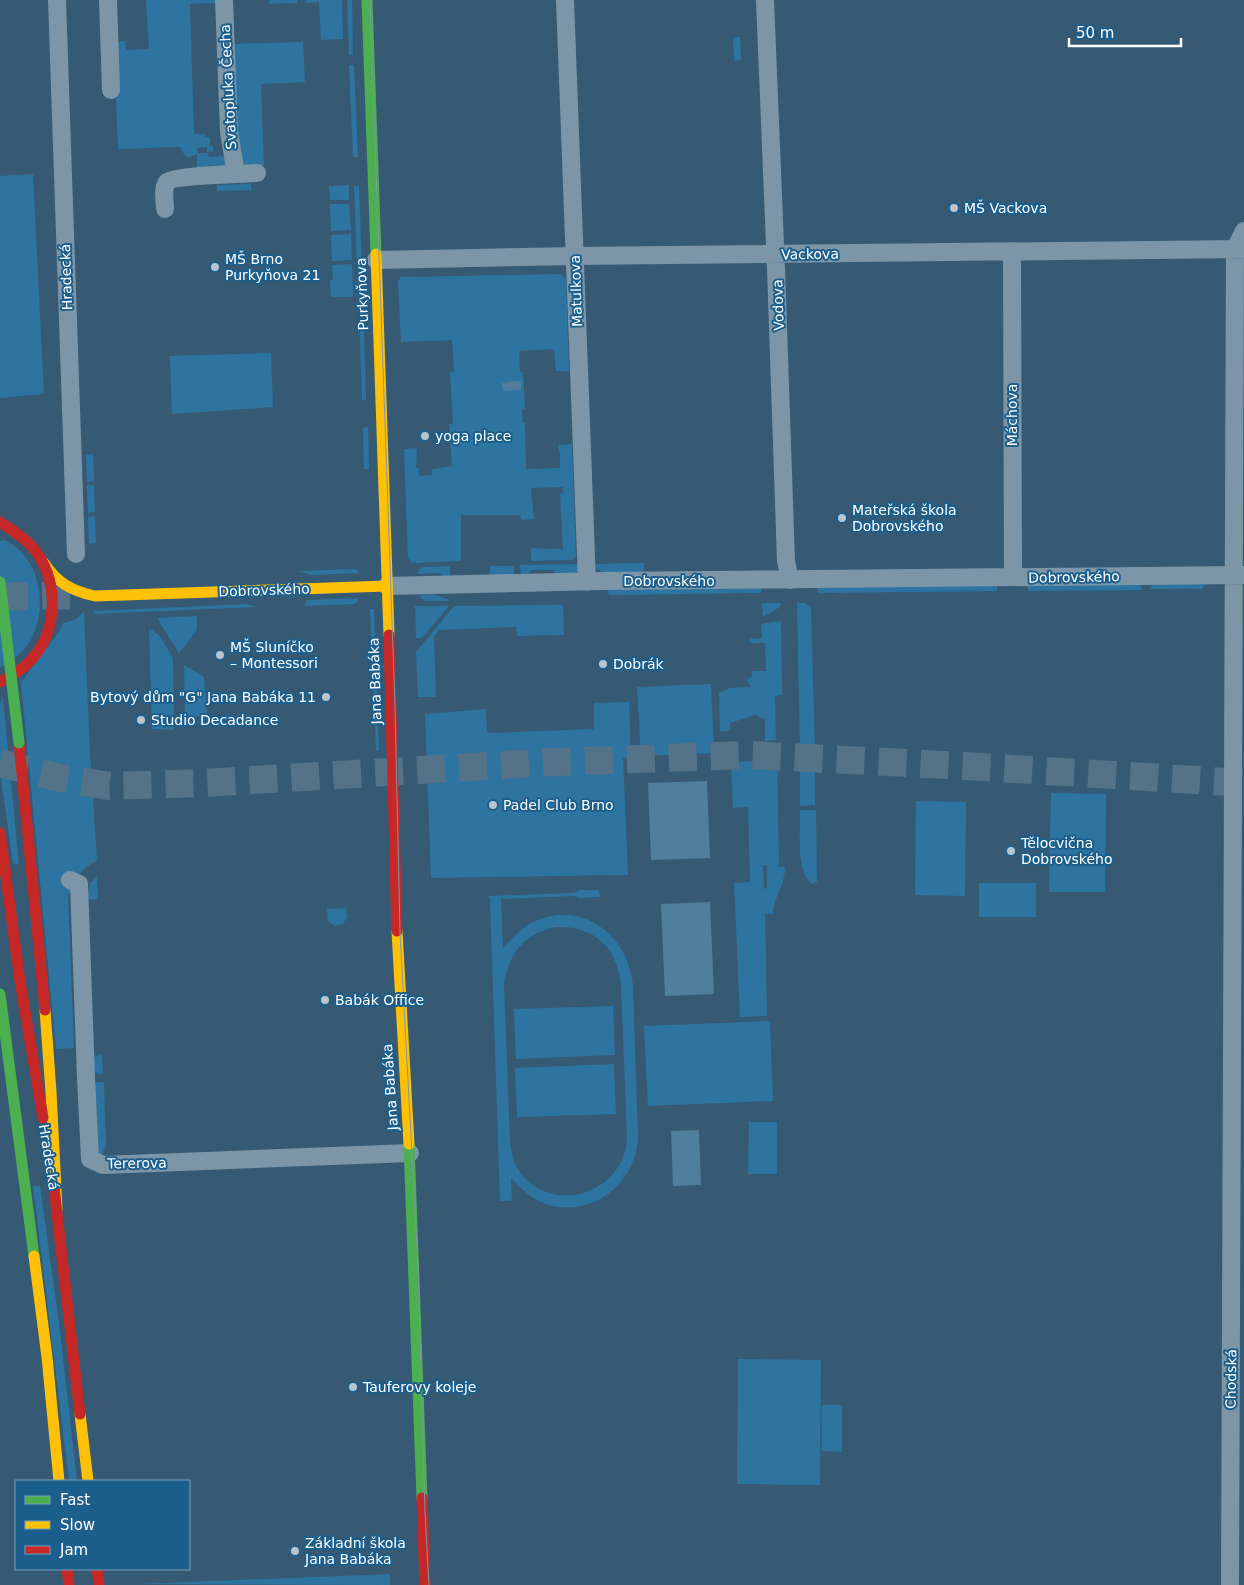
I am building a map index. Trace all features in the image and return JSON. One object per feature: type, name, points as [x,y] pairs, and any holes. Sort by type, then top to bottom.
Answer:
[{"type":"main road","name":"Purkyňova","points":[[366,0],[387,586]]},
{"type":"main road","name":"Dobrovského","points":[[2,524],[28,542],[52,576],[66,587],[95,596],[387,586]]},
{"type":"main road","points":[[2,682],[24,667],[33,658],[48,632],[53,610],[53,598],[50,577],[44,563]]},
{"type":"main road","points":[[0,582],[19,742],[49,1049],[55,1127],[58,1209]]},
{"type":"main road","name":"Jana Babáka","points":[[387,586],[397,943],[410,1153],[425,1585]]},
{"type":"main road","name":"Dobrovského","points":[[48,632],[54,621],[70,606],[95,596]]},
{"type":"main road","name":"Hradecká","points":[[0,833],[20,981],[58,1209],[88,1480]]},
{"type":"main road","name":"Hradecká","points":[[0,994],[47,1357],[59,1480]]},
{"type":"main road","points":[[67,1570],[69,1585]]},
{"type":"main road","points":[[97,1570],[99,1585]]},
{"type":"street","name":"Hradecká","points":[[57,0],[76,554]]},
{"type":"street","points":[[108,0],[111,90]]},
{"type":"street","name":"Svatopluka Čecha","points":[[224,0],[229,132],[236,174]]},
{"type":"street","name":"Matulkova","points":[[565,0],[587,582]]},
{"type":"street","name":"Vodova","points":[[765,0],[786,561],[790,580]]},
{"type":"street","points":[[165,209],[164,192],[166,184],[170,180],[182,177],[257,173]]},
{"type":"street","points":[[1240,249],[1244,231]]},
{"type":"street","name":"Vackova","points":[[376,260],[1240,249]]},
{"type":"street","name":"Chodská","points":[[1230,1585],[1234,604],[1239,575],[1240,249]]},
{"type":"street","name":"Máchova","points":[[1012,252],[1013,578]]},
{"type":"street","name":"Dobrovského","points":[[387,586],[1239,575]]},
{"type":"street","name":"Tererova","points":[[70,880],[79,884],[90,1159],[103,1165],[410,1153]]},
{"type":"shaded area","points":[[146,0],[215,0],[215,3],[190,4],[194,134],[205,134],[205,137],[210,137],[210,146],[213,146],[213,151],[207,152],[207,147],[197,148],[197,153],[208,153],[209,157],[226,156],[224,168],[197,169],[197,154],[190,157],[185,156],[180,147],[118,149],[114,42],[125,41],[126,50],[149,49]]},
{"type":"shaded area","points":[[269,0],[297,0],[297,3],[269,4]]},
{"type":"shaded area","points":[[306,0],[342,0],[343,39],[321,40],[319,2],[306,3]]},
{"type":"shaded area","points":[[347,0],[352,0],[353,55],[349,55]]},
{"type":"shaded area","points":[[733,37],[740,37],[741,60],[734,61]]},
{"type":"shaded area","points":[[303,42],[305,82],[261,84],[264,166],[246,166],[241,164],[228,44]]},
{"type":"shaded area","points":[[349,65],[354,65],[358,157],[353,157]]},
{"type":"shaded area","points":[[33,174],[44,394],[0,398],[0,176]]},
{"type":"shaded area","points":[[251,184],[251,190],[217,191],[217,185]]},
{"type":"shaded area","points":[[349,185],[349,200],[330,200],[329,186]]},
{"type":"shaded area","points":[[354,186],[359,186],[363,296],[358,296]]},
{"type":"shaded area","points":[[330,204],[349,204],[351,230],[331,231]]},
{"type":"shaded area","points":[[351,234],[352,260],[332,261],[331,235]]},
{"type":"shaded area","points":[[352,264],[353,297],[331,297],[330,280],[333,279],[332,265]]},
{"type":"shaded area","points":[[561,274],[566,279],[569,371],[556,371],[554,349],[519,351],[520,372],[523,373],[525,409],[522,409],[523,423],[525,423],[526,469],[560,468],[558,445],[572,444],[576,556],[572,560],[531,561],[531,548],[563,549],[560,494],[564,493],[562,487],[531,488],[534,519],[521,520],[520,515],[461,515],[461,561],[413,563],[408,558],[404,449],[417,448],[416,468],[419,468],[419,476],[432,475],[432,469],[452,466],[449,424],[453,424],[450,372],[454,371],[452,340],[401,342],[398,281],[401,277]]},
{"type":"shaded area","points":[[359,306],[363,306],[366,400],[362,400]]},
{"type":"shaded area","points":[[271,353],[273,407],[172,414],[170,356]]},
{"type":"shaded area","points":[[521,381],[521,390],[503,391],[502,383]]},
{"type":"shaded area","points":[[368,427],[369,469],[364,469],[363,428]]},
{"type":"shaded area","points":[[93,454],[94,481],[87,482],[86,455]]},
{"type":"shaded area","points":[[87,485],[94,485],[95,512],[88,513]]},
{"type":"shaded area","points":[[95,516],[96,543],[89,544],[88,517]]},
{"type":"shaded area","points":[[4,540],[17,548],[27,558],[34,571],[40,600],[39,615],[29,643],[19,654],[0,668],[0,541]]},
{"type":"shaded area","points":[[644,563],[644,573],[624,574],[602,572],[594,564]]},
{"type":"shaded area","points":[[585,564],[579,571],[573,574],[557,575],[554,570],[531,570],[528,575],[521,576],[520,565]]},
{"type":"shaded area","points":[[450,566],[450,576],[444,576],[439,573],[417,574],[419,569],[423,567]]},
{"type":"shaded area","points":[[490,566],[514,566],[514,576],[489,576]]},
{"type":"shaded area","points":[[354,569],[359,573],[312,575],[298,571]]},
{"type":"shaded area","points":[[1136,584],[1141,586],[1142,590],[1028,591],[1028,586]]},
{"type":"shaded area","points":[[1156,584],[1206,585],[1201,589],[1150,589]]},
{"type":"shaded area","points":[[761,586],[761,593],[610,595],[607,592],[610,588]]},
{"type":"shaded area","points":[[997,586],[997,591],[818,593],[818,587]]},
{"type":"shaded area","points":[[433,594],[449,601],[426,601],[419,597]]},
{"type":"shaded area","points":[[359,598],[355,604],[304,606],[307,600]]},
{"type":"shaded area","points":[[762,603],[781,603],[780,607],[763,617]]},
{"type":"shaded area","points":[[797,603],[805,603],[811,608],[815,752],[800,752]]},
{"type":"shaded area","points":[[247,604],[256,607],[94,614],[93,611]]},
{"type":"shaded area","points":[[563,605],[564,635],[517,636],[516,627],[439,630],[434,636],[436,697],[418,697],[416,652],[454,606]]},
{"type":"shaded area","points":[[415,606],[449,606],[422,638],[416,638]]},
{"type":"shaded area","points":[[370,609],[374,609],[379,750],[376,751]]},
{"type":"shaded area","points":[[84,611],[97,860],[80,873],[73,892],[68,894],[74,1048],[56,1049],[21,682],[58,633],[63,623],[75,620]]},
{"type":"shaded area","points":[[197,616],[197,630],[179,653],[157,618]]},
{"type":"shaded area","points":[[781,621],[782,695],[775,696],[776,740],[765,741],[765,719],[755,715],[730,723],[730,731],[720,731],[719,693],[730,688],[751,687],[747,680],[752,676],[752,671],[766,671],[765,643],[750,643],[750,639],[762,638],[761,624]]},
{"type":"shaded area","points":[[149,628],[159,635],[173,658],[174,730],[152,729]]},
{"type":"shaded area","points":[[184,665],[204,677],[207,716],[185,717]]},
{"type":"shaded area","points":[[711,684],[714,753],[641,756],[637,687]]},
{"type":"shaded area","points":[[3,697],[19,865],[13,863],[0,772],[0,703]]},
{"type":"shaded area","name":"Padel Club Brno","points":[[629,702],[631,757],[623,758],[628,875],[431,878],[425,714],[486,709],[487,733],[594,729],[594,703]]},
{"type":"shaded area","points":[[777,757],[779,867],[785,867],[785,874],[775,901],[773,914],[765,914],[767,1016],[740,1017],[734,883],[750,882],[748,807],[733,808],[731,762],[759,761],[760,758]],"holes":[[[763,865],[767,865],[767,889],[764,888]]]},
{"type":"shaded area","points":[[800,761],[815,761],[815,805],[800,806]]},
{"type":"shaded area","points":[[707,781],[710,858],[651,860],[648,783]]},
{"type":"shaded area","points":[[1051,793],[1106,794],[1105,892],[1049,892]]},
{"type":"shaded area","points":[[916,801],[966,802],[965,896],[915,895]]},
{"type":"shaded area","points":[[800,810],[816,810],[817,882],[812,884],[803,870],[801,860]]},
{"type":"shaded area","points":[[97,877],[98,899],[87,900],[90,883]]},
{"type":"shaded area","points":[[979,883],[1036,883],[1036,917],[979,917]]},
{"type":"shaded area","points":[[579,890],[599,890],[600,897],[580,898],[574,896],[501,899],[503,948],[530,923],[553,916],[570,915],[586,919],[601,927],[613,938],[623,952],[630,968],[633,986],[638,1138],[636,1154],[622,1181],[611,1192],[599,1200],[585,1205],[553,1206],[541,1202],[511,1178],[512,1201],[500,1201],[490,899],[488,896],[574,893]],"holes":[[[556,927],[570,927],[593,935],[602,942],[615,961],[619,973],[627,1137],[623,1158],[612,1175],[597,1187],[579,1194],[560,1195],[542,1190],[526,1179],[513,1159],[510,1142],[504,983],[510,962],[515,953],[528,939],[545,930]]]},
{"type":"shaded area","points":[[710,902],[714,994],[665,996],[661,904]]},
{"type":"shaded area","points":[[346,908],[347,917],[343,924],[335,926],[328,921],[327,909]]},
{"type":"shaded area","points":[[613,1006],[615,1055],[516,1059],[514,1009]]},
{"type":"shaded area","points":[[770,1021],[773,1101],[648,1106],[644,1026]]},
{"type":"shaded area","points":[[102,1054],[103,1074],[94,1073],[94,1057]]},
{"type":"shaded area","points":[[614,1064],[616,1114],[517,1117],[515,1068]]},
{"type":"shaded area","points":[[97,1082],[104,1082],[106,1146],[100,1158],[97,1153],[95,1084]]},
{"type":"shaded area","points":[[749,1122],[777,1122],[777,1174],[748,1174]]},
{"type":"shaded area","points":[[699,1130],[701,1185],[673,1186],[671,1131]]},
{"type":"shaded area","points":[[33,1186],[40,1186],[59,1323],[77,1480],[69,1480]]},
{"type":"shaded area","points":[[738,1359],[821,1360],[820,1485],[737,1484]]},
{"type":"shaded area","points":[[822,1405],[842,1405],[842,1452],[822,1451]]},
{"type":"shaded area","points":[[390,1574],[390,1585],[139,1584]]},
{"type":"tunnel","points":[[0,597],[75,595]]},
{"type":"tunnel","points":[[0,763],[60,778],[109,786],[202,783],[555,762],[748,755],[1244,783]]},
{"type":"tram line","points":[[370,0],[395,706],[400,933],[418,1265],[429,1585]]},
{"type":"traffic: fast","points":[[367,0],[376,254]]},
{"type":"traffic: fast","points":[[0,582],[19,743]]},
{"type":"traffic: fast","points":[[0,994],[34,1256]]},
{"type":"traffic: fast","points":[[409,1144],[422,1498]]},
{"type":"traffic: slow","points":[[376,254],[389,635]]},
{"type":"traffic: slow","points":[[44,563],[54,576],[72,589],[95,596],[387,586]]},
{"type":"traffic: slow","points":[[397,931],[409,1144]]},
{"type":"traffic: slow","points":[[45,1010],[57,1209]]},
{"type":"traffic: slow","points":[[34,1256],[47,1357],[59,1480]]},
{"type":"traffic: slow","points":[[80,1414],[88,1480]]},
{"type":"traffic: jam","points":[[0,522],[26,540],[42,560],[48,574],[52,604],[51,620],[40,648],[24,667],[0,682]]},
{"type":"traffic: jam","points":[[389,635],[397,931]]},
{"type":"traffic: jam","points":[[19,743],[45,1010]]},
{"type":"traffic: jam","points":[[0,833],[20,981],[43,1118]]},
{"type":"traffic: jam","points":[[54,1187],[80,1414]]},
{"type":"traffic: jam","points":[[422,1498],[425,1585]]},
{"type":"traffic: jam","points":[[67,1570],[69,1585]]},
{"type":"traffic: jam","points":[[97,1570],[99,1585]]},
{"type":"place","name":"MŠ Vackova","points":[[954,208]]},
{"type":"place","name":"MŠ Brno Purkyňova 21","points":[[215,267]]},
{"type":"place","name":"yoga place","points":[[425,436]]},
{"type":"place","name":"Mateřská škola Dobrovského","points":[[842,518]]},
{"type":"place","name":"MŠ Sluníčko – Montessori","points":[[220,655]]},
{"type":"place","name":"Dobrák","points":[[603,664]]},
{"type":"place","name":"Bytový dům \"G\" Jana Babáka 11","points":[[326,697]]},
{"type":"place","name":"Studio Decadance","points":[[141,720]]},
{"type":"place","name":"Padel Club Brno","points":[[493,805]]},
{"type":"place","name":"Tělocvična Dobrovského","points":[[1011,851]]},
{"type":"place","name":"Babák Office","points":[[325,1000]]},
{"type":"place","name":"Tauferovy koleje","points":[[353,1387]]},
{"type":"place","name":"Základní škola Jana Babáka","points":[[295,1551]]}]
